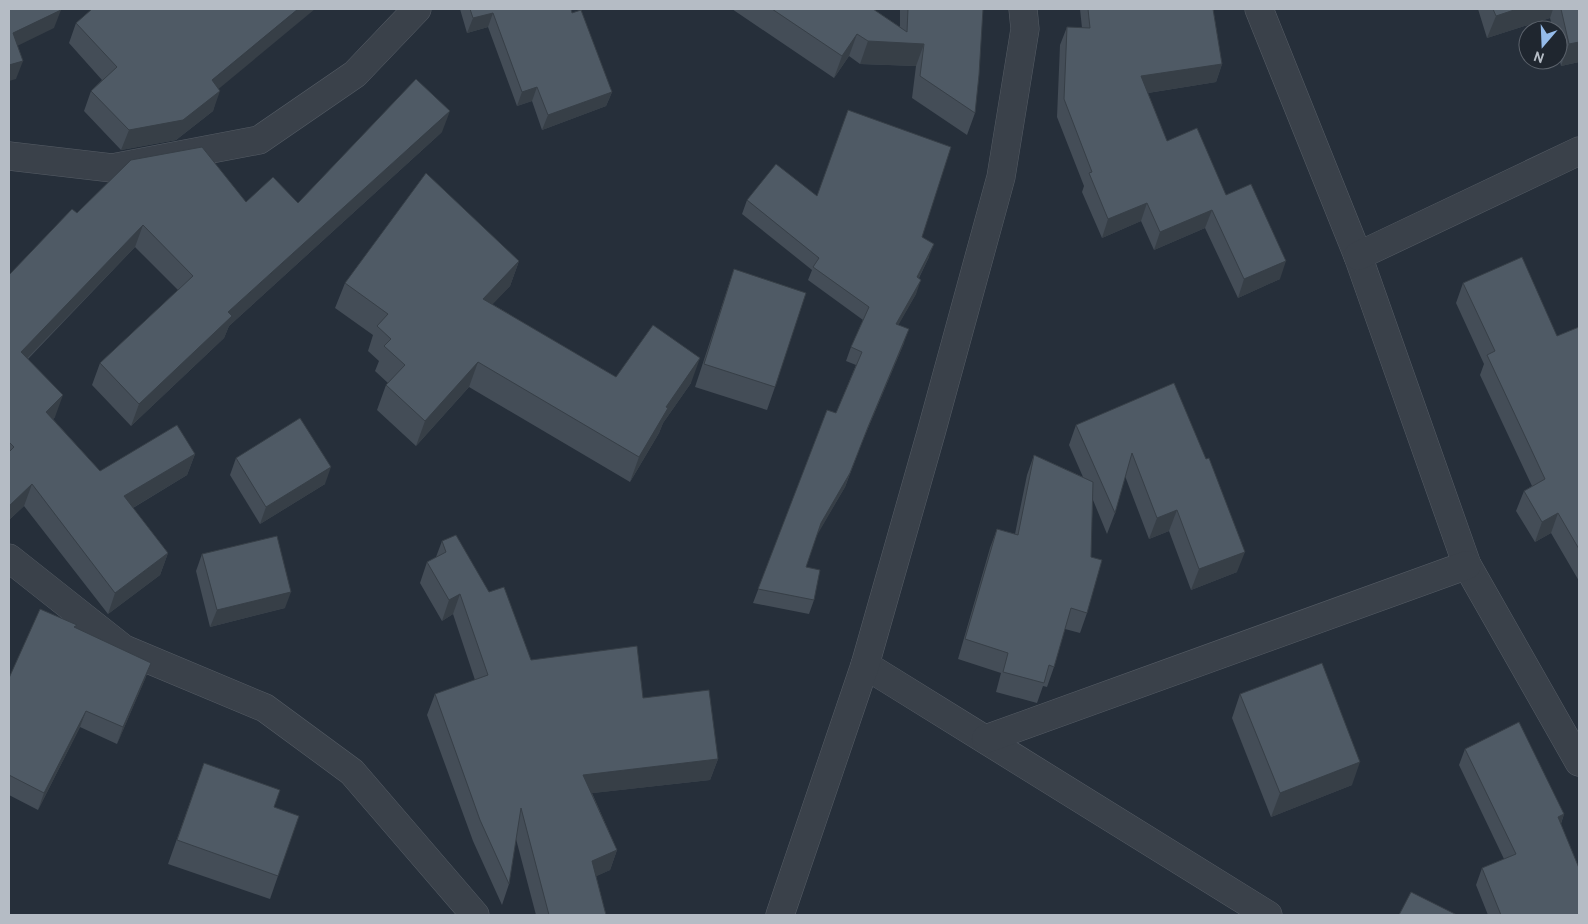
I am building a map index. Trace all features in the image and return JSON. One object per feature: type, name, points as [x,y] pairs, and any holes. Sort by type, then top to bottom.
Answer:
[{"type":"street","points":[[9,156],[112,168],[259,140],[355,74],[417,9]]},
{"type":"street","points":[[780,915],[865,665],[1001,176],[1024,29],[1023,9]]},
{"type":"street","points":[[1259,9],[1358,256],[1467,564],[1579,762]]},
{"type":"street","points":[[1358,256],[1579,151]]},
{"type":"street","points":[[9,558],[124,649],[265,708],[352,772],[475,915]]},
{"type":"street","points":[[986,739],[1467,564]]},
{"type":"street","points":[[865,665],[1268,915]]},
{"type":"building","points":[[9,9],[61,10],[13,33],[23,61],[9,65]]},
{"type":"building","points":[[92,9],[298,9],[212,80],[220,91],[183,120],[129,130],[91,91],[117,67],[76,23]]},
{"type":"building","points":[[470,9],[571,9],[572,13],[581,10],[612,92],[548,115],[537,87],[522,92],[493,13],[473,18]]},
{"type":"building","points":[[772,9],[873,9],[907,32],[908,9],[983,9],[975,113],[920,76],[924,44],[868,41],[857,34],[842,56]]},
{"type":"building","points":[[1088,9],[1213,9],[1222,64],[1141,76],[1167,141],[1197,128],[1226,195],[1251,184],[1286,261],[1244,279],[1212,210],[1160,232],[1147,203],[1108,219],[1089,173],[1092,172],[1064,99],[1067,27],[1090,28]]},
{"type":"building","points":[[1493,9],[1517,9],[1496,16]]},
{"type":"building","points":[[1561,9],[1579,9],[1579,42],[1569,44],[1568,20],[1564,20]]},
{"type":"building","points":[[416,79],[450,111],[228,312],[232,316],[139,404],[100,363],[193,276],[143,225],[21,352],[63,395],[46,412],[100,471],[177,425],[195,454],[124,496],[168,553],[115,593],[32,484],[9,506],[9,452],[14,447],[9,442],[9,275],[72,209],[77,213],[131,160],[202,147],[246,202],[273,177],[298,203]]},
{"type":"building","points":[[848,110],[951,147],[922,237],[934,244],[917,277],[921,280],[896,324],[909,329],[850,473],[821,523],[806,567],[820,570],[814,600],[758,589],[827,410],[836,413],[862,352],[851,347],[869,307],[813,267],[819,258],[747,200],[776,164],[817,196]]},
{"type":"building","points":[[426,173],[519,261],[483,299],[616,377],[653,325],[700,358],[666,407],[668,408],[639,457],[478,362],[425,421],[386,385],[405,365],[384,346],[391,339],[377,326],[388,314],[345,283]]},
{"type":"building","points":[[1522,257],[1557,336],[1579,327],[1579,549],[1558,513],[1542,522],[1524,491],[1545,479],[1487,355],[1495,351],[1463,283]]},
{"type":"building","points":[[734,269],[806,293],[775,387],[704,364]]},
{"type":"building","points":[[1174,383],[1206,459],[1209,458],[1245,552],[1199,569],[1177,510],[1157,518],[1132,453],[1115,513],[1076,425]]},
{"type":"building","points":[[300,418],[331,467],[266,507],[236,458]]},
{"type":"building","points":[[1034,455],[1093,482],[1091,557],[1102,560],[1087,613],[1071,608],[1054,667],[1049,665],[1044,683],[1003,672],[1008,653],[965,639],[997,529],[1018,535]]},
{"type":"building","points":[[456,535],[489,592],[504,587],[531,660],[637,646],[643,698],[709,690],[718,759],[583,775],[617,850],[592,861],[606,915],[549,915],[521,808],[509,884],[480,820],[435,694],[488,675],[460,594],[449,600],[427,562],[446,552],[442,541]]},
{"type":"building","points":[[277,536],[291,592],[217,610],[202,554]]},
{"type":"building","points":[[40,609],[77,625],[74,627],[151,663],[123,727],[86,711],[44,793],[9,775],[9,678]]},
{"type":"building","points":[[1322,663],[1360,762],[1280,793],[1240,694]]},
{"type":"building","points":[[1519,722],[1564,814],[1558,817],[1579,868],[1579,915],[1501,915],[1482,868],[1516,854],[1465,749]]},
{"type":"building","points":[[204,763],[280,790],[274,807],[299,816],[278,876],[177,840]]},
{"type":"building","points":[[1411,892],[1457,915],[1399,915]]}]
